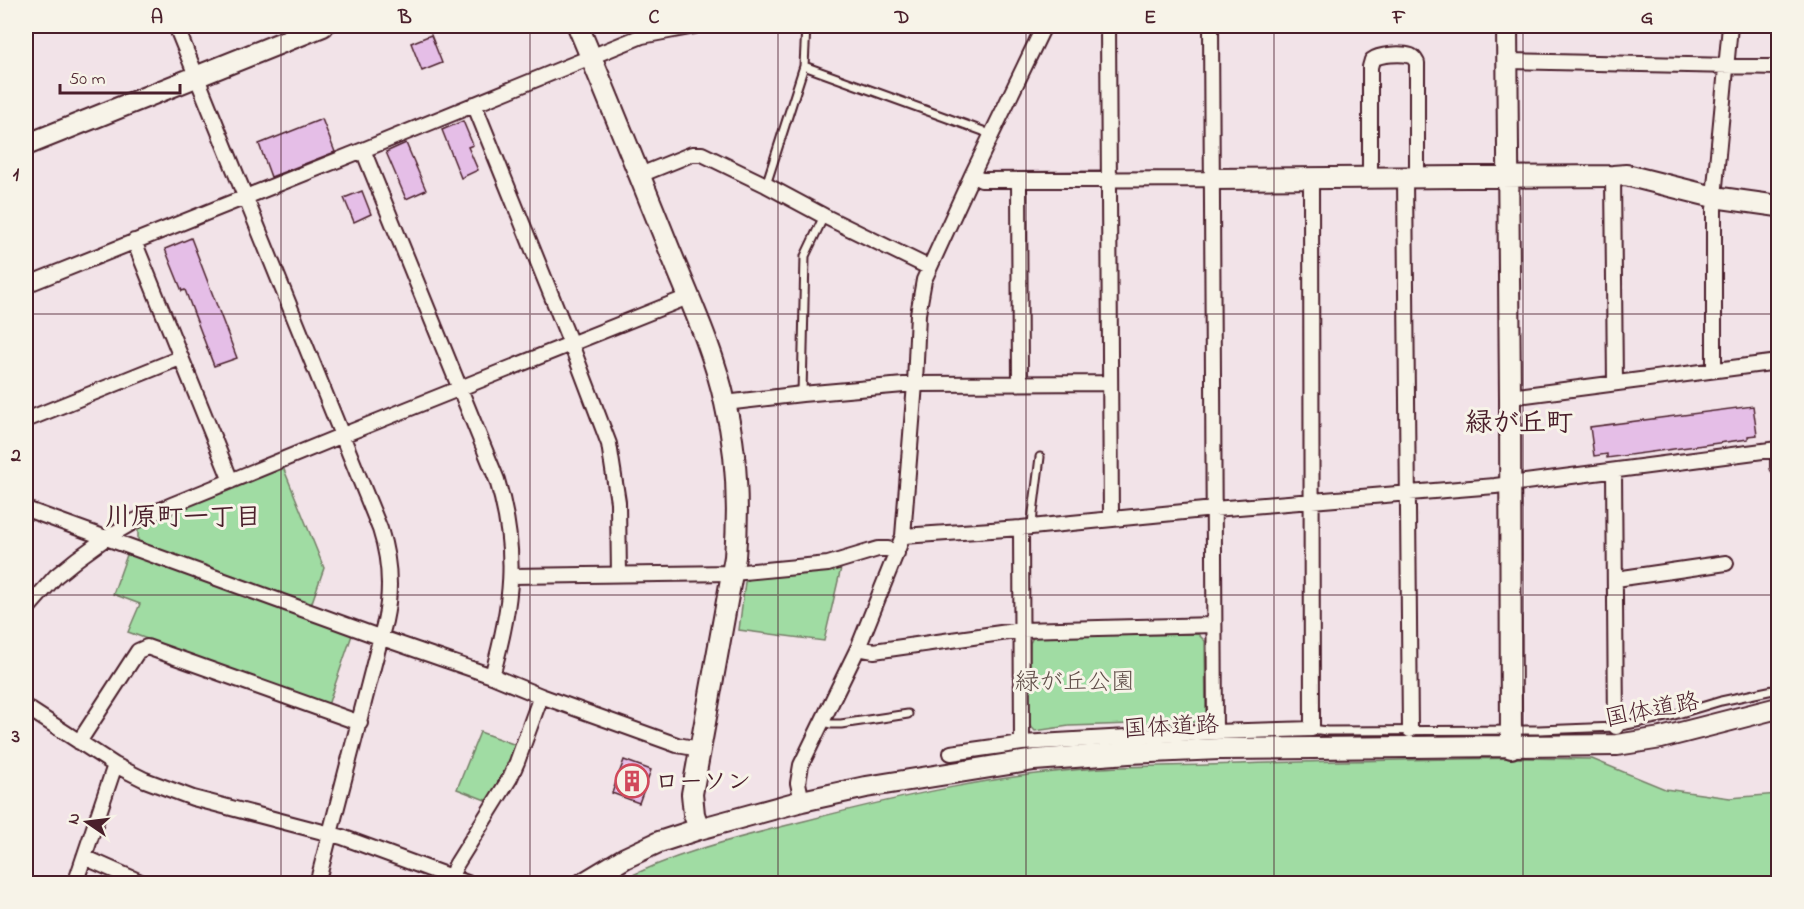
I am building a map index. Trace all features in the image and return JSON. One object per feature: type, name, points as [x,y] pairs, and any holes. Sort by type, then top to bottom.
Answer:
[{"type":"street","points":[[176,26],[343,435],[385,544],[390,592],[382,638],[317,884]]},
{"type":"street","points":[[26,145],[323,26]]},
{"type":"street","points":[[578,26],[708,348],[725,403],[735,464],[737,532],[733,573],[692,794],[699,829]]},
{"type":"street","points":[[26,285],[642,36],[696,26]]},
{"type":"street","points":[[802,801],[798,783],[801,765],[858,648],[903,536],[918,314],[920,294],[928,267],[1044,26]]},
{"type":"street","points":[[1108,26],[1111,519]]},
{"type":"street","points":[[1211,26],[1215,732]]},
{"type":"street","points":[[1507,26],[1510,738]]},
{"type":"street","points":[[1714,369],[1714,203],[1730,26]]},
{"type":"street","points":[[1370,177],[1370,67],[1372,60],[1381,55],[1409,56],[1417,63],[1411,178],[1407,493],[1410,730]]},
{"type":"street","points":[[1507,61],[1779,67]]},
{"type":"street","points":[[474,104],[609,444],[618,502],[619,574]]},
{"type":"street","points":[[363,150],[497,480],[504,503],[511,543],[512,576],[492,676]]},
{"type":"street","points":[[640,175],[697,153],[766,185],[928,267]]},
{"type":"street","points":[[972,175],[981,180],[1019,181],[1612,176],[1623,182],[1779,217]]},
{"type":"street","points":[[1612,176],[1615,383]]},
{"type":"street","points":[[951,753],[1022,743],[1312,729],[1311,179]]},
{"type":"street","points":[[1019,181],[1020,383]]},
{"type":"street","points":[[1714,203],[1779,206]]},
{"type":"street","points":[[134,241],[231,481]]},
{"type":"street","points":[[26,610],[56,576],[106,538],[135,521],[688,297]]},
{"type":"street","points":[[26,420],[180,358]]},
{"type":"street","points":[[1510,397],[1779,362]]},
{"type":"street","points":[[725,403],[915,384],[1110,383]]},
{"type":"street","points":[[903,536],[1027,528],[1214,509],[1510,484],[1614,472],[1779,448],[1779,466]]},
{"type":"street","points":[[1614,472],[1615,736]]},
{"type":"street","points":[[26,509],[492,676],[677,745],[700,749]]},
{"type":"street","points":[[1022,743],[1022,630],[1027,528]]},
{"type":"street","points":[[512,576],[733,573],[828,564],[878,549],[888,549],[897,553]]},
{"type":"street","points":[[1616,579],[1726,564]]},
{"type":"street","points":[[858,648],[874,651],[1022,630],[1214,625]]},
{"type":"street","points":[[79,742],[138,651],[147,647],[360,723]]},
{"type":"street","points":[[451,876],[518,762],[541,696]]},
{"type":"street","points":[[26,707],[115,765],[145,780],[193,798],[330,834],[470,884]]},
{"type":"street","name":"国体道路","points":[[582,884],[625,858],[659,842],[699,829],[802,801],[866,787],[1034,760],[1129,753],[1510,738],[1615,736],[1661,738],[1779,708]]},
{"type":"street","points":[[75,884],[115,765]]},
{"type":"street","points":[[84,857],[145,884]]},
{"type":"lane","points":[[766,185],[804,66],[806,26]]},
{"type":"lane","points":[[804,66],[983,131],[990,136]]},
{"type":"lane","points":[[802,394],[805,256],[824,216]]},
{"type":"lane","points":[[1027,528],[1032,513],[1040,456]]},
{"type":"lane","points":[[1615,736],[1721,701],[1779,689]]},
{"type":"lane","points":[[823,720],[830,724],[841,724],[908,714]]},
{"type":"lane","points":[[1312,729],[1327,731],[1410,730],[1510,738]]},
{"type":"green space","points":[[283,467],[324,568],[311,605],[138,543],[138,527]]},
{"type":"green space","points":[[128,552],[352,635],[328,705],[128,632],[140,604],[113,594]]},
{"type":"green space","points":[[841,568],[824,641],[739,630],[745,582],[750,579]]},
{"type":"green space","name":"緑が丘公園","points":[[1198,634],[1205,641],[1206,716],[1198,722],[1069,726],[1035,731],[1029,724],[1030,643],[1034,636]]},
{"type":"green space","points":[[480,732],[516,745],[508,766],[488,801],[457,789]]},
{"type":"green space","points":[[1514,758],[1592,759],[1665,789],[1730,798],[1778,794],[1778,883],[617,883],[662,862],[756,833],[951,787],[1026,775],[1127,767]]},
{"type":"building","points":[[431,35],[442,63],[422,71],[411,43]]},
{"type":"building","points":[[322,119],[335,152],[271,177],[259,144]]},
{"type":"building","points":[[463,121],[473,145],[468,147],[478,170],[461,178],[442,130]]},
{"type":"building","points":[[406,143],[426,190],[406,199],[386,152]]},
{"type":"building","points":[[362,191],[371,214],[354,222],[344,198]]},
{"type":"building","points":[[191,238],[237,358],[214,366],[185,290],[182,291],[165,249]]},
{"type":"building","points":[[1753,406],[1757,435],[1748,436],[1748,439],[1607,458],[1607,454],[1594,456],[1590,427]]},
{"type":"building","name":"ローソン","points":[[624,760],[651,770],[639,803],[612,793]]},
{"type":"place","name":"ローソン","points":[[632,781]]},
{"type":"district","name":"緑が丘町","points":[[1519,422]]},
{"type":"district","name":"川原町一丁目","points":[[183,516]]}]
